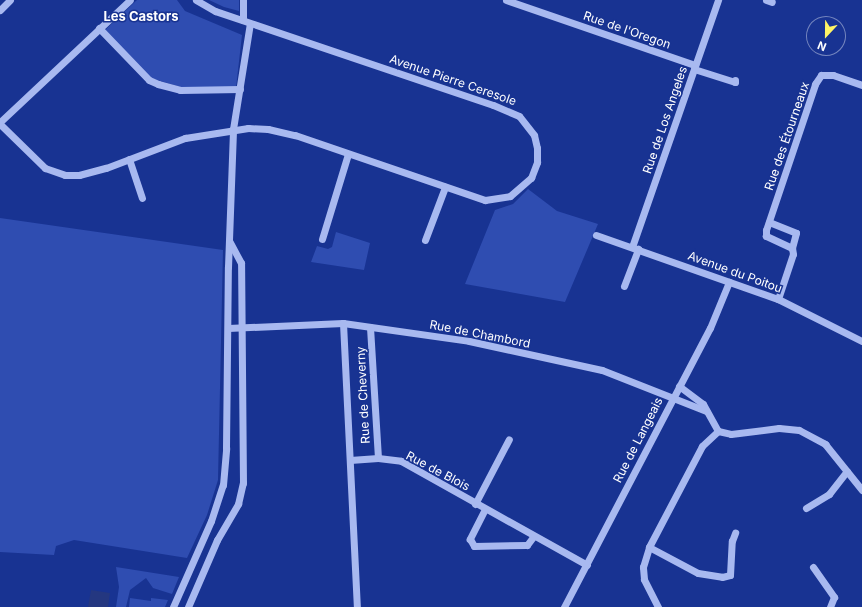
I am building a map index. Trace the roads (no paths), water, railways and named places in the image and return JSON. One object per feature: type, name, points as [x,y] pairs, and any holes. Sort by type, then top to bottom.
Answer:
[{"type":"street","points":[[0,10],[10,0]]},
{"type":"street","points":[[0,123],[130,0]]},
{"type":"street","name":"Avenue Pierre Ceresole","points":[[0,123],[33,158],[56,173],[85,174],[185,138],[233,129],[268,129],[282,132],[445,187],[492,200],[510,196],[524,186],[531,178],[537,162],[534,136],[528,124],[507,109],[215,11],[196,0]]},
{"type":"street","points":[[243,0],[243,20]]},
{"type":"street","name":"Rue de l'Oregon","points":[[506,0],[734,82],[735,80]]},
{"type":"street","name":"Rue de Los Angeles","points":[[624,286],[635,248],[718,0]]},
{"type":"street","points":[[173,607],[211,521],[221,492],[226,448],[233,129],[250,23]]},
{"type":"street","points":[[99,28],[149,80],[158,84],[180,90],[240,89]]},
{"type":"street","name":"Rue des Étourneaux","points":[[792,248],[766,236],[769,222],[815,84],[821,75],[833,75],[862,85]]},
{"type":"street","points":[[322,239],[348,154]]},
{"type":"street","points":[[129,159],[142,198]]},
{"type":"street","points":[[425,240],[445,187]]},
{"type":"street","points":[[769,222],[796,233],[792,248],[793,254],[778,299]]},
{"type":"street","name":"Avenue du Poitou","points":[[596,235],[778,299],[862,341]]},
{"type":"street","points":[[188,607],[224,527],[238,504],[242,492],[241,263],[230,242]]},
{"type":"street","name":"Rue de Langeais","points":[[564,607],[710,328],[729,282]]},
{"type":"street","name":"Rue de Chambord","points":[[228,328],[343,323],[469,341],[602,370],[674,396],[683,403],[706,411]]},
{"type":"street","name":"Rue de Cheverny","points":[[343,323],[356,607]]},
{"type":"street","name":"Rue de Cheverny","points":[[350,460],[378,458],[370,327]]},
{"type":"street","points":[[679,386],[703,404],[718,431],[731,434],[779,428],[799,430],[825,444],[862,490]]},
{"type":"street","points":[[658,607],[644,579],[643,567],[649,547],[702,446],[718,431]]},
{"type":"street","points":[[475,504],[509,439]]},
{"type":"street","points":[[226,448],[241,448]]},
{"type":"street","name":"Rue de Blois","points":[[378,458],[400,462],[587,565]]},
{"type":"street","points":[[806,508],[829,494],[847,471]]},
{"type":"street","points":[[485,509],[470,538],[471,544],[479,547],[527,545],[533,536]]},
{"type":"street","points":[[211,521],[224,527]]},
{"type":"street","points":[[649,547],[698,573],[722,577],[730,575],[732,541],[735,534]]},
{"type":"street","points":[[813,567],[834,597],[830,607]]},
{"type":"district","name":"Les Castors","points":[[141,16]]}]
